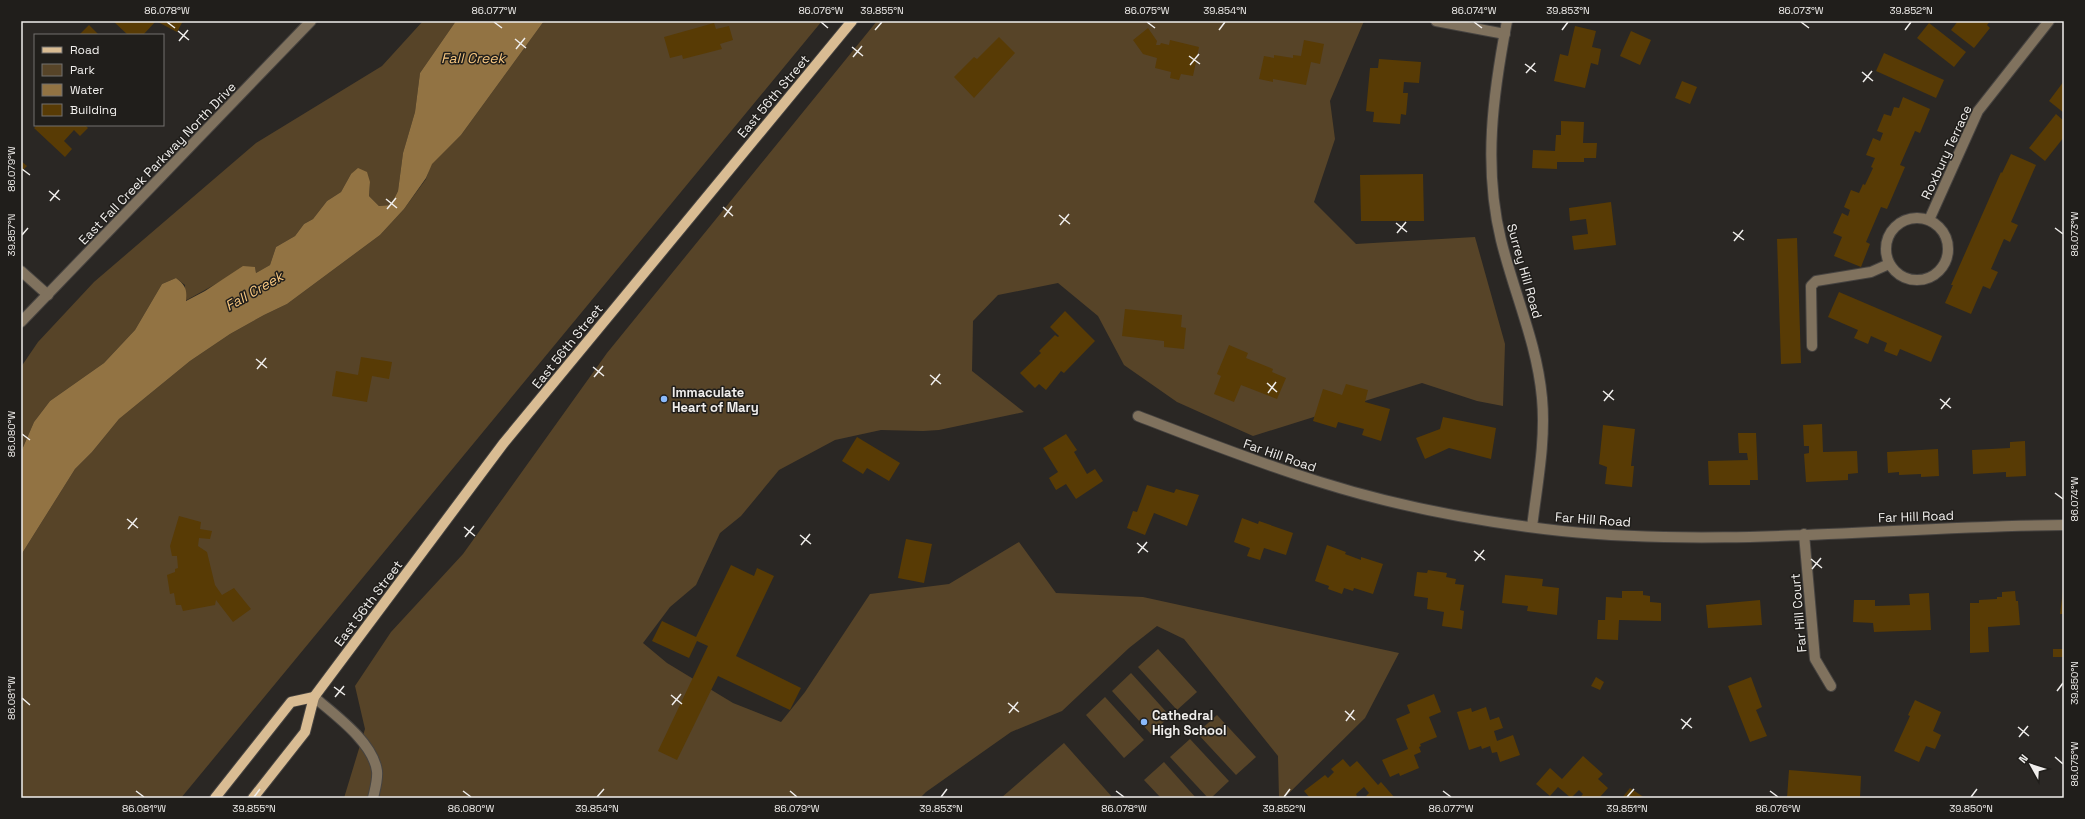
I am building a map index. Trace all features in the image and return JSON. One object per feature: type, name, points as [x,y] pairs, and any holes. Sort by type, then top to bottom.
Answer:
[{"type":"main road","name":"East 56th Street","points":[[253,798],[304,732],[314,697],[503,444],[852,21]]},
{"type":"main road","points":[[215,798],[291,702],[314,697]]},
{"type":"street","name":"East Fall Creek Parkway North Drive","points":[[21,322],[311,21]]},
{"type":"street","points":[[1436,21],[1505,34]]},
{"type":"street","name":"Surrey Hill Road","points":[[1507,21],[1492,112],[1491,172],[1494,209],[1501,239],[1531,340],[1538,369],[1542,398],[1543,427],[1532,527]]},
{"type":"street","name":"Roxbury Terrace","points":[[1929,220],[1978,110],[2049,21]]},
{"type":"street","name":"Roxbury Terrace","points":[[1919,218],[1929,220],[1938,226],[1944,234],[1948,243],[1948,254],[1945,264],[1939,272],[1930,278],[1920,281],[1910,280],[1900,276],[1889,264],[1885,250],[1887,240],[1899,223],[1908,219],[1919,218]]},
{"type":"street","points":[[1812,346],[1811,286],[1816,281],[1871,272],[1889,264]]},
{"type":"street","points":[[21,271],[48,295]]},
{"type":"street","name":"Far Hill Road","points":[[1138,416],[1259,463],[1337,487],[1437,512],[1532,527],[1659,536],[1742,536],[2064,525]]},
{"type":"street","name":"Far Hill Court","points":[[1804,534],[1815,659],[1831,686]]},
{"type":"street","points":[[314,697],[343,722],[370,751],[377,770],[376,787],[373,798]]},
{"type":"green space","points":[[423,21],[456,21],[420,73],[415,112],[403,153],[398,191],[391,205],[379,206],[369,196],[370,182],[351,174],[341,192],[327,201],[313,219],[304,224],[295,236],[276,247],[270,265],[256,273],[255,267],[223,280],[185,301],[185,285],[176,278],[162,284],[135,330],[104,363],[50,401],[34,422],[21,452],[21,367],[38,342],[94,282],[256,143],[382,66]]},
{"type":"green space","points":[[544,21],[822,21],[181,798],[21,798],[21,555],[75,469],[92,452],[119,419],[190,361],[230,334],[287,304],[380,235],[404,209],[426,179],[431,164],[461,135]]},
{"type":"green space","points":[[877,21],[1364,21],[1330,101],[1335,139],[1314,202],[1356,244],[1475,237],[1505,344],[1503,406],[1477,401],[1422,383],[1253,436],[1177,402],[1124,365],[1098,316],[1058,283],[998,295],[973,321],[972,371],[1024,412],[939,430],[881,430],[835,440],[779,470],[741,516],[720,533],[696,585],[670,607],[643,643],[667,663],[733,703],[781,722],[805,692],[870,594],[949,584],[1019,542],[1056,593],[1143,597],[1399,653],[1365,718],[1284,798],[1279,798],[1278,756],[1184,639],[1157,626],[1129,648],[1062,711],[1011,732],[926,792],[920,798],[344,798],[365,729],[355,686],[391,632],[463,554],[607,353]]},
{"type":"green space","points":[[1158,649],[1197,692],[1177,710],[1138,667]]},
{"type":"green space","points":[[1131,673],[1170,716],[1151,734],[1112,691]]},
{"type":"green space","points":[[1105,697],[1144,740],[1124,758],[1086,715]]},
{"type":"green space","points":[[1217,715],[1256,757],[1236,775],[1197,733]]},
{"type":"green space","points":[[1190,739],[1229,781],[1211,798],[1208,798],[1170,757]]},
{"type":"green space","points":[[1064,743],[1113,798],[1001,798]]},
{"type":"green space","points":[[1164,762],[1196,798],[1161,798],[1144,780]]},
{"type":"water","name":"Fall Creek","points":[[456,21],[544,21],[461,135],[432,164],[426,178],[404,209],[380,235],[287,304],[230,334],[190,361],[119,419],[92,452],[75,469],[21,555],[21,452],[34,422],[50,401],[104,363],[135,330],[162,284],[176,278],[185,288],[186,301],[205,291],[243,266],[255,267],[256,273],[270,265],[276,247],[295,236],[304,224],[313,219],[327,201],[341,192],[351,174],[358,168],[367,172],[370,182],[369,196],[379,206],[391,205],[398,191],[403,153],[415,112],[420,73]]},
{"type":"building","points":[[113,21],[156,21],[144,34],[127,34]]},
{"type":"building","points":[[156,21],[183,21],[177,32]]},
{"type":"building","points":[[1958,21],[1990,21],[1987,25],[1990,28],[1974,48],[1951,30]]},
{"type":"building","points":[[714,23],[716,29],[729,26],[733,40],[720,44],[722,49],[683,59],[682,55],[670,58],[664,37]]},
{"type":"building","points":[[1929,23],[1966,52],[1954,67],[1917,38]]},
{"type":"building","points":[[89,25],[98,34],[80,34]]},
{"type":"building","points":[[1575,26],[1596,31],[1592,47],[1601,49],[1598,65],[1591,63],[1585,88],[1554,81],[1560,54],[1568,56]]},
{"type":"building","points":[[1148,28],[1157,41],[1156,45],[1160,45],[1161,43],[1169,45],[1170,40],[1199,47],[1193,76],[1181,74],[1179,80],[1170,78],[1171,72],[1155,68],[1157,58],[1143,54],[1133,40]]},
{"type":"building","points":[[1631,31],[1651,40],[1640,65],[1620,56]]},
{"type":"building","points":[[999,37],[1015,53],[974,98],[954,77],[974,57],[977,59]]},
{"type":"building","points":[[1304,40],[1324,44],[1320,64],[1311,62],[1306,85],[1273,79],[1273,82],[1259,79],[1264,56],[1274,58],[1274,55],[1293,58],[1293,55],[1301,56]]},
{"type":"building","points":[[1884,53],[1944,80],[1936,98],[1876,71]]},
{"type":"building","points":[[1379,59],[1421,62],[1419,83],[1404,82],[1403,93],[1408,93],[1406,115],[1401,114],[1400,124],[1373,122],[1374,112],[1366,111],[1370,68],[1378,68]]},
{"type":"building","points":[[1682,81],[1697,87],[1690,104],[1675,98]]},
{"type":"building","points":[[2064,81],[2064,113],[2049,101]]},
{"type":"building","points":[[1903,97],[1930,109],[1920,133],[1915,131],[1900,165],[1905,167],[1887,209],[1881,207],[1866,242],[1870,244],[1861,267],[1834,256],[1842,237],[1833,233],[1842,213],[1848,216],[1850,210],[1844,207],[1851,190],[1859,193],[1863,184],[1865,185],[1873,168],[1871,167],[1875,158],[1866,155],[1873,138],[1880,141],[1883,133],[1877,131],[1884,114],[1891,116],[1894,107],[1899,108]]},
{"type":"building","points":[[2056,114],[2064,121],[2064,137],[2045,161],[2029,148]]},
{"type":"building","points":[[1561,121],[1584,122],[1583,143],[1597,143],[1596,158],[1584,158],[1584,162],[1557,162],[1557,169],[1532,168],[1533,150],[1555,151],[1556,135],[1561,135]]},
{"type":"building","points":[[36,126],[86,126],[88,128],[80,136],[74,130],[64,141],[72,149],[65,157],[34,128]]},
{"type":"building","points":[[2011,154],[2036,165],[2011,222],[2018,225],[2010,242],[2004,239],[1991,269],[1998,272],[1990,289],[1983,286],[1971,314],[1945,303],[1953,285],[1951,285],[2001,172],[2002,173]]},
{"type":"building","points":[[21,161],[27,166],[21,172]]},
{"type":"building","points":[[1423,174],[1424,221],[1361,221],[1360,175]]},
{"type":"building","points":[[1611,202],[1616,245],[1574,250],[1572,236],[1588,234],[1586,219],[1570,221],[1569,208]]},
{"type":"building","points":[[1797,238],[1801,363],[1781,364],[1777,239]]},
{"type":"building","points":[[1839,292],[1942,336],[1931,362],[1900,349],[1897,356],[1884,351],[1887,343],[1871,336],[1868,344],[1854,338],[1858,330],[1828,317]]},
{"type":"building","points":[[1125,309],[1182,315],[1181,327],[1186,328],[1184,349],[1164,347],[1164,341],[1122,336]]},
{"type":"building","points":[[1065,311],[1095,341],[1064,373],[1061,371],[1046,390],[1039,384],[1035,388],[1020,373],[1041,353],[1039,351],[1055,335],[1058,337],[1059,336],[1050,327]]},
{"type":"building","points":[[1229,345],[1248,353],[1246,358],[1273,369],[1272,372],[1286,378],[1277,399],[1241,385],[1234,402],[1214,394],[1221,376],[1217,374]]},
{"type":"building","points":[[361,357],[392,362],[389,379],[372,376],[367,402],[332,396],[336,371],[358,375]]},
{"type":"building","points":[[1346,384],[1368,390],[1365,402],[1390,409],[1381,441],[1362,435],[1364,429],[1338,422],[1336,428],[1313,421],[1323,389],[1342,395]]},
{"type":"building","points":[[1443,417],[1496,428],[1491,459],[1449,448],[1425,459],[1416,438],[1440,429]]},
{"type":"building","points":[[1822,424],[1823,452],[1857,451],[1858,473],[1848,474],[1848,480],[1806,482],[1804,454],[1809,453],[1809,446],[1804,446],[1803,425]]},
{"type":"building","points":[[1603,425],[1635,429],[1631,466],[1634,466],[1632,487],[1605,484],[1607,467],[1599,464]]},
{"type":"building","points":[[1738,433],[1756,433],[1758,480],[1750,480],[1750,485],[1709,485],[1708,461],[1748,460],[1747,453],[1739,453]]},
{"type":"building","points":[[1066,434],[1077,450],[1074,452],[1087,474],[1095,469],[1103,481],[1076,499],[1066,484],[1056,490],[1049,478],[1058,472],[1043,448]]},
{"type":"building","points":[[857,437],[900,463],[889,481],[867,468],[863,474],[842,461]]},
{"type":"building","points":[[2025,441],[2026,476],[2006,477],[2006,472],[1973,474],[1972,450],[2010,448],[2010,442]]},
{"type":"building","points":[[1938,449],[1939,476],[1921,477],[1921,474],[1899,475],[1899,472],[1888,473],[1887,452]]},
{"type":"building","points":[[1147,485],[1174,493],[1176,489],[1199,495],[1187,526],[1154,513],[1145,535],[1127,528],[1133,511],[1137,512]]},
{"type":"building","points":[[179,516],[201,522],[200,529],[212,531],[210,539],[199,538],[198,546],[207,552],[215,585],[222,595],[234,588],[251,609],[233,622],[216,600],[215,605],[183,611],[181,605],[176,605],[174,593],[170,594],[167,575],[175,572],[175,569],[178,568],[177,556],[172,556],[170,546]]},
{"type":"building","points":[[1242,518],[1258,524],[1259,521],[1293,533],[1286,555],[1264,548],[1260,560],[1247,556],[1250,548],[1234,542]]},
{"type":"building","points":[[906,539],[932,544],[924,583],[898,578]]},
{"type":"building","points":[[1327,545],[1346,552],[1345,554],[1361,560],[1361,557],[1383,564],[1373,594],[1354,588],[1353,591],[1344,588],[1342,594],[1328,589],[1329,586],[1315,581]]},
{"type":"building","points":[[731,565],[754,576],[757,568],[774,576],[736,656],[801,688],[790,710],[718,676],[677,760],[658,751],[708,646],[697,641],[689,658],[652,641],[662,621],[696,637]]},
{"type":"building","points":[[1428,570],[1447,573],[1446,577],[1456,579],[1455,584],[1464,585],[1460,610],[1464,611],[1462,629],[1442,626],[1444,612],[1427,609],[1428,598],[1414,596],[1417,572],[1427,573]]},
{"type":"building","points":[[1505,575],[1543,579],[1542,586],[1559,588],[1557,615],[1527,611],[1528,606],[1502,603]]},
{"type":"building","points":[[2063,590],[2064,614],[2060,614]]},
{"type":"building","points":[[1622,591],[1643,591],[1643,595],[1650,596],[1650,602],[1661,603],[1661,621],[1619,620],[1618,640],[1597,639],[1598,620],[1605,620],[1606,597],[1622,598]]},
{"type":"building","points":[[2015,591],[2016,601],[2018,601],[2020,625],[1988,627],[1989,652],[1970,653],[1970,603],[1979,603],[1979,600],[1997,599],[1997,597],[2002,597],[2002,592]]},
{"type":"building","points":[[1929,593],[1931,630],[1874,632],[1873,623],[1853,622],[1854,600],[1875,600],[1875,606],[1910,605],[1909,594]]},
{"type":"building","points":[[1760,600],[1762,625],[1708,628],[1706,605]]},
{"type":"building","points":[[2053,649],[2064,649],[2064,657],[2053,657]]},
{"type":"building","points":[[1596,677],[1604,682],[1600,690],[1591,686]]},
{"type":"building","points":[[1751,677],[1762,707],[1756,710],[1767,736],[1750,742],[1728,686]]},
{"type":"building","points":[[1434,694],[1441,712],[1429,717],[1437,737],[1420,744],[1421,746],[1419,747],[1421,752],[1414,755],[1419,768],[1400,776],[1399,773],[1390,777],[1382,760],[1408,749],[1396,719],[1410,713],[1407,705]]},
{"type":"building","points":[[1915,700],[1941,712],[1933,731],[1941,735],[1935,749],[1926,746],[1919,762],[1894,751],[1910,716],[1908,715]]},
{"type":"building","points":[[1486,707],[1490,720],[1499,717],[1503,728],[1494,731],[1497,741],[1513,735],[1520,755],[1500,762],[1497,752],[1492,753],[1490,746],[1482,749],[1481,746],[1469,750],[1457,712],[1471,708],[1472,712]]},
{"type":"building","points":[[1583,756],[1603,774],[1598,779],[1608,788],[1599,798],[1580,798],[1583,794],[1579,790],[1571,798],[1558,787],[1550,796],[1536,784],[1550,768],[1562,779]]},
{"type":"building","points":[[1343,759],[1350,767],[1357,761],[1378,785],[1381,782],[1394,797],[1368,798],[1366,796],[1369,793],[1364,787],[1356,794],[1357,796],[1354,798],[1310,798],[1304,791],[1325,775],[1328,778],[1334,772],[1331,769]]},
{"type":"building","points":[[1789,770],[1861,776],[1860,798],[1787,798]]},
{"type":"building","points":[[1630,788],[1645,798],[1622,798]]},
{"type":"place","name":"Immaculate Heart of Mary","points":[[664,399]]},
{"type":"place","name":"Cathedral High School","points":[[1144,722]]}]
